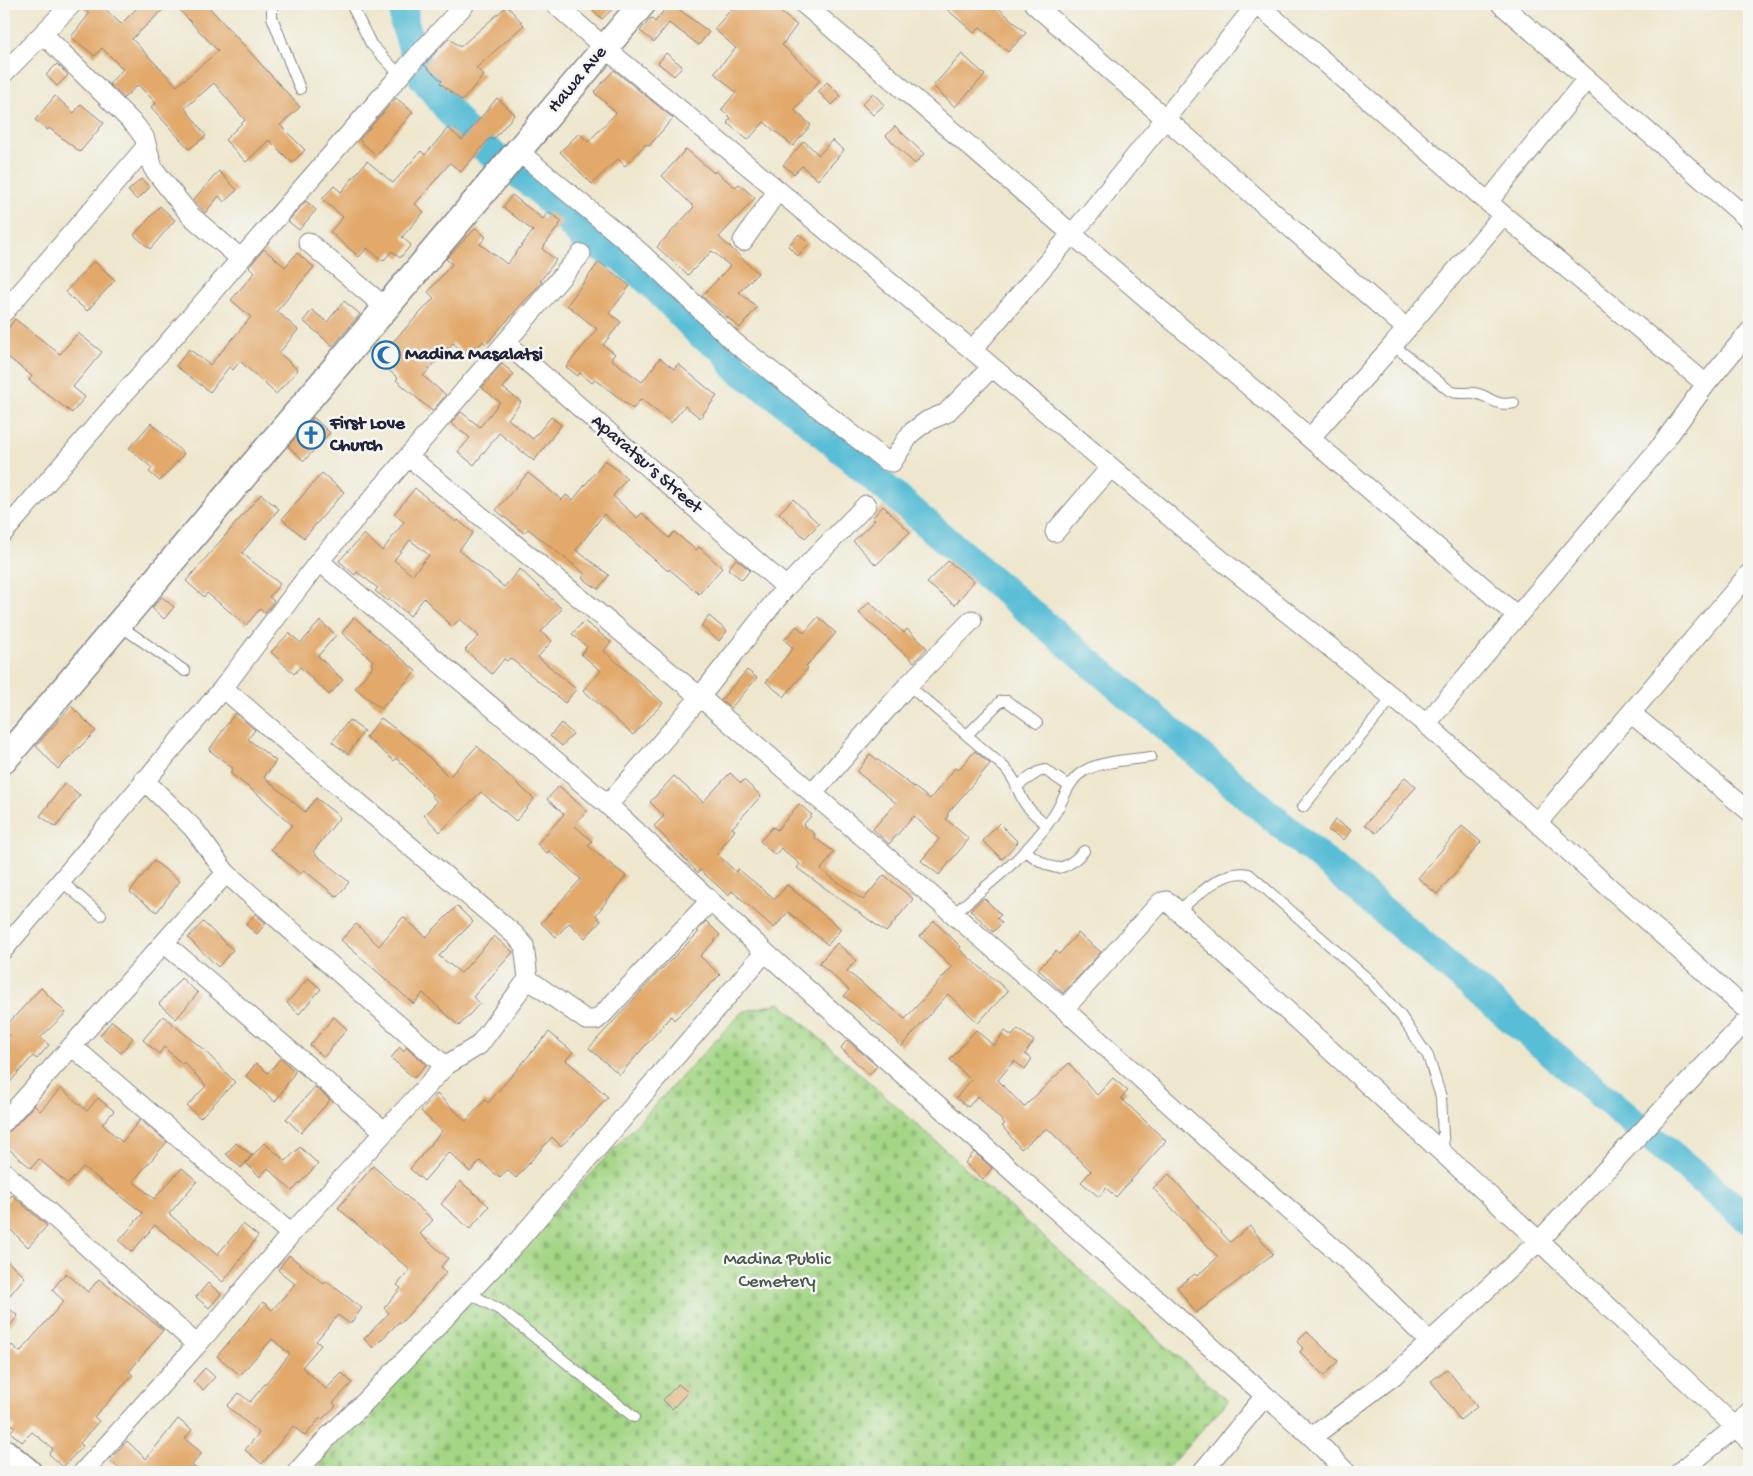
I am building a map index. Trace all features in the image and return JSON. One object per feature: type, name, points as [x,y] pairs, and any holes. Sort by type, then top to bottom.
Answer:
[{"type":"street","points":[[4,73],[72,4]]},
{"type":"street","points":[[4,532],[424,47],[465,4]]},
{"type":"street","points":[[555,4],[605,48],[972,350],[1215,555],[1426,724],[1749,1012]]},
{"type":"street","name":"Hawa Ave","points":[[4,760],[642,4]]},
{"type":"street","points":[[804,4],[1517,616]]},
{"type":"street","points":[[1034,4],[1164,119],[1407,328]]},
{"type":"street","points":[[972,350],[1089,214],[1257,4],[1503,215],[1706,384]]},
{"type":"street","points":[[1502,4],[1586,80],[1749,220]]},
{"type":"street","points":[[43,34],[136,125],[144,137],[153,168],[192,216],[241,259]]},
{"type":"street","points":[[1488,202],[1586,80]]},
{"type":"street","points":[[4,312],[146,147]]},
{"type":"street","points":[[512,159],[641,252],[735,343],[885,460],[892,462],[911,433],[927,421],[946,413],[992,367]]},
{"type":"street","points":[[743,241],[778,190]]},
{"type":"street","points":[[1310,438],[1393,345],[1503,215]]},
{"type":"street","points":[[308,242],[386,308]]},
{"type":"street","points":[[4,949],[223,688],[319,562],[581,254]]},
{"type":"street","points":[[1426,724],[1661,446],[1706,384],[1749,332]]},
{"type":"street","name":"Aparatsu’s Street","points":[[506,343],[786,587]]},
{"type":"street","points":[[409,456],[700,697],[1064,1008],[1199,1131],[1342,1255],[1430,1342]]},
{"type":"street","points":[[1055,532],[1111,467]]},
{"type":"street","points":[[608,805],[700,697],[786,587],[866,506]]},
{"type":"street","points":[[319,562],[608,805],[709,902],[1312,1437],[1346,1472]]},
{"type":"street","points":[[1538,822],[1746,586]]},
{"type":"street","points":[[812,794],[908,685],[972,620]]},
{"type":"street","points":[[83,1472],[197,1345],[291,1234],[445,1066],[480,1045],[528,978],[524,945],[515,935],[223,688]]},
{"type":"street","points":[[1632,714],[1749,811]]},
{"type":"street","points":[[144,780],[192,828],[226,873],[445,1066]]},
{"type":"street","points":[[4,1122],[73,1047],[226,873]]},
{"type":"street","points":[[1064,1008],[1161,902],[1167,901],[1179,910],[1539,1242],[1745,1426],[1680,1472]]},
{"type":"street","points":[[528,978],[586,1020],[596,1020],[709,902]]},
{"type":"street","points":[[164,943],[385,1132]]},
{"type":"street","points":[[297,1472],[328,1436],[364,1403],[518,1242],[765,952]]},
{"type":"street","points":[[1312,1437],[1393,1376],[1539,1242],[1749,1018]]},
{"type":"street","points":[[73,1047],[291,1234]]},
{"type":"street","points":[[4,1172],[197,1345]]},
{"type":"street","points":[[1202,1472],[1265,1396]]},
{"type":"street","points":[[4,1452],[28,1472]]},
{"type":"lane","points":[[272,4],[272,17],[300,89]]},
{"type":"lane","points":[[351,4],[370,44],[404,70]]},
{"type":"lane","points":[[1393,345],[1450,391],[1456,393],[1475,393],[1499,404],[1514,403]]},
{"type":"lane","points":[[118,625],[185,671]]},
{"type":"lane","points":[[908,685],[1009,772],[1028,807],[1047,825]]},
{"type":"lane","points":[[1303,807],[1393,697]]},
{"type":"lane","points":[[967,735],[1001,701],[1007,702],[1037,723]]},
{"type":"lane","points":[[953,914],[1000,877],[1025,851],[1047,825],[1062,803],[1075,777],[1091,768],[1151,757]]},
{"type":"lane","points":[[1017,786],[1038,772],[1045,770],[1069,786]]},
{"type":"lane","points":[[1025,851],[1046,864],[1062,868],[1072,863],[1084,851]]},
{"type":"lane","points":[[1179,910],[1228,874],[1240,872],[1249,874],[1370,980],[1401,1016],[1428,1056],[1441,1097],[1444,1154]]},
{"type":"lane","points":[[61,881],[101,915]]},
{"type":"lane","points":[[469,1293],[502,1311],[634,1417]]},
{"type":"green space","name":"Madina Public Cemetery","points":[[780,1003],[1228,1401],[1164,1472],[318,1472],[320,1462],[742,1012]]},
{"type":"building","points":[[83,4],[100,4],[121,24],[141,4],[169,4],[132,39],[177,86],[218,51],[174,4],[206,4],[300,107],[280,125],[305,150],[292,163],[269,140],[246,162],[225,140],[245,120],[214,83],[185,108],[206,136],[189,149],[151,107],[156,103],[138,85],[124,98],[109,84],[123,69],[102,48],[95,56],[71,37],[89,14],[83,7]]},
{"type":"building","points":[[587,4],[618,4],[602,19]]},
{"type":"building","points":[[669,4],[672,4],[709,32],[699,45],[669,23],[654,42],[640,31],[651,18],[655,22]]},
{"type":"building","points":[[736,4],[770,4],[797,25],[782,45],[820,80],[794,110],[811,125],[793,146],[764,122],[748,140],[727,123],[731,118],[721,110],[736,92],[714,73],[736,48],[714,29]]},
{"type":"building","points":[[941,4],[994,4],[1026,33],[1008,52],[980,27],[974,33]]},
{"type":"building","points":[[507,6],[524,25],[476,68],[484,75],[462,101],[440,83],[442,81],[424,65],[449,38],[460,47]]},
{"type":"building","points":[[666,53],[682,66],[674,76],[658,63]]},
{"type":"building","points":[[962,54],[985,75],[955,107],[933,86]]},
{"type":"building","points":[[57,64],[68,75],[57,86],[46,75]]},
{"type":"building","points":[[614,70],[673,118],[649,146],[646,144],[625,166],[618,159],[592,184],[560,152],[579,133],[588,142],[616,113],[594,92]]},
{"type":"building","points":[[827,82],[841,96],[832,105],[818,92]]},
{"type":"building","points":[[873,93],[884,105],[873,115],[862,104]]},
{"type":"building","points":[[55,96],[74,113],[81,104],[104,123],[80,152],[49,128],[48,130],[35,120]]},
{"type":"building","points":[[396,98],[413,112],[376,155],[359,140]]},
{"type":"building","points":[[497,98],[515,114],[493,140],[490,138],[461,172],[450,163],[415,204],[424,212],[402,237],[411,245],[400,258],[392,251],[383,261],[367,248],[359,257],[330,232],[343,217],[322,199],[334,186],[341,192],[367,161],[393,183],[421,151],[425,155],[448,128],[462,140]]},
{"type":"building","points":[[895,126],[924,154],[915,164],[886,136]]},
{"type":"building","points":[[832,140],[844,150],[818,180],[802,166],[794,174],[783,165],[804,141],[819,155]]},
{"type":"building","points":[[686,149],[714,173],[715,171],[735,187],[739,184],[755,198],[719,237],[758,273],[739,292],[757,307],[740,328],[702,296],[730,266],[712,251],[688,275],[657,247],[694,207],[662,176]]},
{"type":"building","points":[[219,171],[237,190],[224,202],[219,196],[205,213],[193,200]]},
{"type":"building","points":[[141,179],[150,187],[137,200],[128,191]]},
{"type":"building","points":[[512,195],[543,219],[548,212],[562,221],[542,249],[556,260],[540,281],[542,282],[486,344],[483,341],[469,357],[453,343],[423,376],[446,395],[432,411],[396,380],[398,378],[374,357],[384,345],[387,348],[434,298],[428,292],[452,264],[446,259],[476,228],[486,237],[480,244],[507,264],[533,231],[503,207]]},
{"type":"building","points":[[306,201],[316,210],[299,230],[288,221]]},
{"type":"building","points":[[160,206],[175,220],[150,249],[134,235]]},
{"type":"building","points":[[799,234],[809,244],[798,256],[788,246]]},
{"type":"building","points":[[264,249],[285,267],[297,253],[314,267],[277,311],[298,330],[279,353],[298,370],[276,394],[240,361],[233,370],[229,367],[210,392],[176,366],[189,349],[210,365],[251,317],[231,300],[255,272],[249,267]]},
{"type":"building","points":[[94,261],[115,280],[87,311],[65,292]]},
{"type":"building","points":[[599,262],[630,286],[609,313],[621,322],[603,345],[615,354],[611,359],[642,382],[660,358],[674,369],[678,364],[717,396],[700,418],[685,406],[671,423],[641,399],[633,409],[595,379],[592,383],[580,373],[578,376],[566,367],[597,329],[567,305]]},
{"type":"building","points":[[344,301],[360,314],[333,346],[303,321],[312,310],[327,322]]},
{"type":"building","points":[[15,319],[60,354],[78,333],[102,352],[73,387],[85,397],[72,413],[29,380],[32,376],[4,354],[4,334]]},
{"type":"building","points":[[502,364],[514,374],[503,388],[521,402],[508,419],[533,439],[551,417],[561,425],[534,461],[499,433],[474,465],[458,452],[470,438],[451,423],[461,412],[480,427],[500,402],[482,388]]},
{"type":"building","points":[[313,417],[330,433],[304,461],[288,446]]},
{"type":"building","points":[[151,423],[184,454],[160,481],[149,472],[152,468],[129,448]]},
{"type":"building","points":[[605,460],[627,478],[613,496],[637,518],[642,513],[669,538],[674,532],[696,550],[699,547],[722,568],[699,594],[669,569],[668,571],[604,514],[576,550],[609,575],[598,589],[582,578],[585,574],[528,529],[524,533],[496,510],[528,473],[562,500],[566,495],[573,500]]},
{"type":"building","points":[[322,473],[344,492],[304,538],[282,519]]},
{"type":"building","points":[[415,488],[456,522],[458,520],[473,533],[459,550],[504,587],[520,569],[562,609],[541,632],[552,641],[538,657],[576,689],[565,703],[510,658],[507,661],[504,659],[492,674],[465,650],[479,636],[460,619],[452,627],[424,598],[410,616],[390,599],[388,601],[375,591],[378,588],[357,572],[355,575],[339,561],[364,534],[382,551],[404,522],[394,514]],"holes":[[[410,540],[429,555],[412,575],[394,560]]]},
{"type":"building","points":[[261,494],[279,509],[242,553],[280,584],[269,597],[274,601],[265,613],[260,609],[246,625],[207,593],[204,597],[186,581]]},
{"type":"building","points":[[793,499],[819,524],[805,538],[779,513]]},
{"type":"building","points":[[883,506],[910,532],[876,565],[853,541],[875,520],[872,518]]},
{"type":"building","points":[[736,559],[750,570],[742,580],[728,569]]},
{"type":"building","points":[[948,561],[974,581],[955,605],[927,583]]},
{"type":"building","points":[[162,597],[174,607],[164,619],[152,608]]},
{"type":"building","points":[[869,602],[904,633],[907,629],[927,648],[914,662],[859,613]]},
{"type":"building","points":[[709,616],[727,631],[719,641],[701,626]]},
{"type":"building","points":[[354,617],[416,671],[381,709],[355,688],[373,666],[371,664],[373,661],[342,633]]},
{"type":"building","points":[[818,617],[836,633],[806,666],[808,668],[784,697],[766,682],[793,648],[784,640],[797,626],[804,633]]},
{"type":"building","points":[[320,621],[336,635],[318,656],[343,680],[329,695],[300,667],[294,674],[271,652],[289,633],[301,643]]},
{"type":"building","points":[[584,621],[611,642],[604,651],[663,703],[633,735],[583,690],[601,671],[581,654],[587,647],[572,634]]},
{"type":"building","points":[[747,670],[757,678],[731,708],[721,700]]},
{"type":"building","points":[[71,706],[96,731],[58,769],[36,746]]},
{"type":"building","points":[[235,713],[255,730],[248,739],[276,761],[264,777],[305,812],[316,798],[340,817],[313,852],[349,882],[337,897],[304,870],[300,874],[271,849],[292,825],[260,796],[230,773],[233,768],[209,750]]},
{"type":"building","points":[[381,718],[419,747],[449,777],[477,746],[534,799],[516,821],[481,792],[440,832],[424,815],[437,802],[432,794],[396,758],[394,761],[366,737]]},
{"type":"building","points":[[349,720],[364,731],[348,754],[332,742]]},
{"type":"building","points":[[561,723],[573,734],[562,746],[550,736]]},
{"type":"building","points":[[975,751],[990,764],[947,814],[946,819],[969,839],[939,875],[921,861],[939,839],[914,816],[889,844],[873,829],[896,803],[857,772],[870,754],[930,799],[955,768],[958,770]]},
{"type":"building","points":[[730,773],[741,783],[744,780],[761,796],[732,828],[735,830],[717,854],[736,872],[738,869],[775,899],[787,885],[841,929],[828,945],[788,912],[774,928],[732,891],[728,895],[700,870],[698,873],[654,826],[664,816],[650,802],[674,776],[703,802]]},
{"type":"building","points":[[1405,777],[1416,787],[1376,833],[1365,825]]},
{"type":"building","points":[[65,783],[80,795],[56,827],[40,816]]},
{"type":"building","points":[[559,786],[587,811],[574,825],[592,841],[588,846],[626,876],[596,915],[601,921],[585,938],[569,923],[556,937],[541,923],[581,879],[549,851],[547,853],[537,844],[564,814],[547,799]]},
{"type":"building","points":[[799,804],[812,815],[803,825],[815,834],[814,837],[834,852],[821,870],[863,900],[884,875],[913,899],[886,932],[797,868],[800,864],[781,848],[775,855],[760,841],[773,827],[777,830]]},
{"type":"building","points":[[1335,820],[1351,830],[1344,840],[1328,830]]},
{"type":"building","points":[[999,823],[1018,842],[1002,859],[983,841]]},
{"type":"building","points":[[1462,826],[1481,842],[1437,894],[1418,878]]},
{"type":"building","points":[[154,861],[180,881],[157,912],[130,892]]},
{"type":"building","points":[[984,898],[1001,915],[997,918],[1002,923],[993,932],[970,910]]},
{"type":"building","points":[[457,906],[473,922],[439,956],[461,973],[494,936],[513,952],[473,997],[480,1003],[459,1026],[423,993],[414,1004],[341,940],[356,924],[379,946],[403,917],[426,937]]},
{"type":"building","points":[[255,914],[266,923],[257,934],[246,925]]},
{"type":"building","points":[[706,921],[720,935],[700,956],[720,975],[674,1020],[671,1016],[620,1075],[589,1048],[657,974],[699,932],[697,931]]},
{"type":"building","points":[[934,921],[961,947],[959,949],[1008,991],[978,1023],[948,994],[901,1047],[891,1035],[844,996],[849,990],[819,963],[837,943],[856,960],[847,971],[905,1019],[952,967],[920,936]]},
{"type":"building","points":[[203,922],[233,950],[218,967],[188,938]]},
{"type":"building","points":[[1078,933],[1101,952],[1063,993],[1038,969],[1056,951],[1059,954]]},
{"type":"building","points":[[181,978],[198,993],[176,1019],[159,1004]]},
{"type":"building","points":[[308,978],[321,989],[299,1014],[287,1003]]},
{"type":"building","points":[[41,988],[66,1013],[40,1038],[49,1045],[37,1059],[33,1056],[4,1089],[4,1043],[10,1035],[4,1028]]},
{"type":"building","points":[[163,1016],[204,1050],[235,1082],[200,1118],[187,1106],[206,1086],[184,1062],[182,1064],[164,1047],[159,1054],[143,1040]]},
{"type":"building","points":[[334,1017],[347,1029],[324,1057],[310,1045]]},
{"type":"building","points":[[112,1021],[133,1038],[121,1053],[100,1035]]},
{"type":"building","points":[[1018,1029],[1034,1041],[1025,1054],[1032,1059],[1025,1069],[1014,1061],[998,1080],[1024,1107],[1069,1063],[1097,1095],[1113,1078],[1128,1091],[1121,1098],[1166,1141],[1116,1197],[1106,1188],[1099,1197],[1081,1182],[1091,1171],[1047,1128],[1021,1149],[1002,1126],[1005,1124],[978,1096],[968,1107],[956,1098],[971,1080],[950,1060],[976,1030],[994,1046],[1005,1031],[1012,1036]]},
{"type":"building","points":[[549,1032],[573,1052],[566,1060],[608,1097],[582,1126],[561,1146],[552,1137],[516,1178],[507,1170],[500,1178],[480,1161],[470,1172],[449,1152],[424,1181],[410,1169],[442,1131],[421,1111],[437,1094],[466,1121],[485,1100],[488,1103]]},
{"type":"building","points":[[847,1040],[877,1066],[869,1075],[841,1048]]},
{"type":"building","points":[[400,1047],[403,1051],[407,1047],[426,1065],[414,1078],[391,1058]]},
{"type":"building","points":[[281,1058],[295,1072],[275,1102],[246,1076],[256,1063],[268,1073]]},
{"type":"building","points":[[315,1087],[330,1100],[301,1133],[286,1119]]},
{"type":"building","points":[[61,1088],[87,1111],[98,1098],[114,1111],[102,1124],[122,1142],[140,1120],[167,1142],[133,1181],[154,1199],[182,1168],[197,1181],[169,1214],[217,1255],[243,1224],[258,1236],[223,1282],[155,1225],[132,1252],[119,1241],[143,1213],[83,1167],[68,1184],[39,1159],[31,1168],[4,1145],[5,1133],[12,1129],[34,1105],[40,1111]]},
{"type":"building","points":[[236,1143],[252,1155],[241,1168],[226,1154]]},
{"type":"building","points":[[264,1143],[286,1161],[300,1147],[318,1164],[292,1191],[268,1168],[260,1177],[246,1163]]},
{"type":"building","points":[[974,1152],[992,1168],[983,1179],[965,1163]]},
{"type":"building","points":[[373,1166],[433,1220],[420,1234],[448,1258],[441,1267],[447,1272],[401,1323],[399,1322],[373,1348],[364,1339],[389,1313],[384,1308],[401,1288],[397,1285],[410,1270],[338,1208]]},
{"type":"building","points":[[1169,1174],[1230,1242],[1250,1226],[1273,1254],[1196,1313],[1177,1287],[1195,1274],[1197,1276],[1218,1257],[1153,1188]]},
{"type":"building","points":[[460,1181],[489,1206],[470,1229],[441,1204]]},
{"type":"building","points":[[12,1195],[47,1226],[28,1247],[4,1223],[4,1205]]},
{"type":"building","points":[[289,1255],[324,1284],[326,1281],[362,1308],[350,1324],[338,1315],[316,1341],[321,1345],[302,1367],[326,1389],[342,1373],[352,1383],[333,1403],[336,1406],[321,1420],[320,1418],[305,1436],[293,1426],[262,1464],[245,1450],[259,1433],[227,1406],[239,1393],[250,1402],[290,1354],[272,1339],[240,1375],[217,1356],[263,1302],[272,1310],[295,1284],[278,1270]]},
{"type":"building","points":[[4,1258],[25,1277],[4,1302]]},
{"type":"building","points":[[66,1273],[88,1292],[99,1279],[163,1330],[129,1372],[133,1375],[94,1417],[99,1421],[80,1443],[83,1446],[63,1467],[49,1454],[53,1449],[32,1432],[22,1442],[10,1432],[15,1427],[4,1418],[4,1355],[12,1345],[20,1352],[64,1301],[52,1290]]},
{"type":"building","points":[[208,1283],[221,1294],[209,1308],[196,1297]]},
{"type":"building","points":[[4,1304],[18,1316],[4,1333]]},
{"type":"building","points":[[1307,1332],[1338,1361],[1324,1376],[1300,1352],[1303,1348],[1297,1342]]},
{"type":"building","points":[[205,1368],[215,1377],[203,1390],[193,1381]]},
{"type":"building","points":[[1447,1369],[1477,1407],[1460,1420],[1431,1381]]},
{"type":"building","points":[[678,1384],[688,1392],[672,1409],[663,1400]]},
{"type":"building","points":[[178,1419],[192,1430],[185,1439],[202,1453],[192,1465],[201,1472],[124,1472],[109,1460],[127,1441],[146,1459]]},
{"type":"waterway","points":[[404,4],[404,22],[422,76],[470,137],[537,188],[586,240],[620,257],[653,285],[700,334],[725,350],[735,367],[799,413],[998,585],[1749,1220]]},
{"type":"place","name":"Madina Masalatsi","points":[[386,355]]},
{"type":"place","name":"First Love Church","points":[[311,435]]}]
